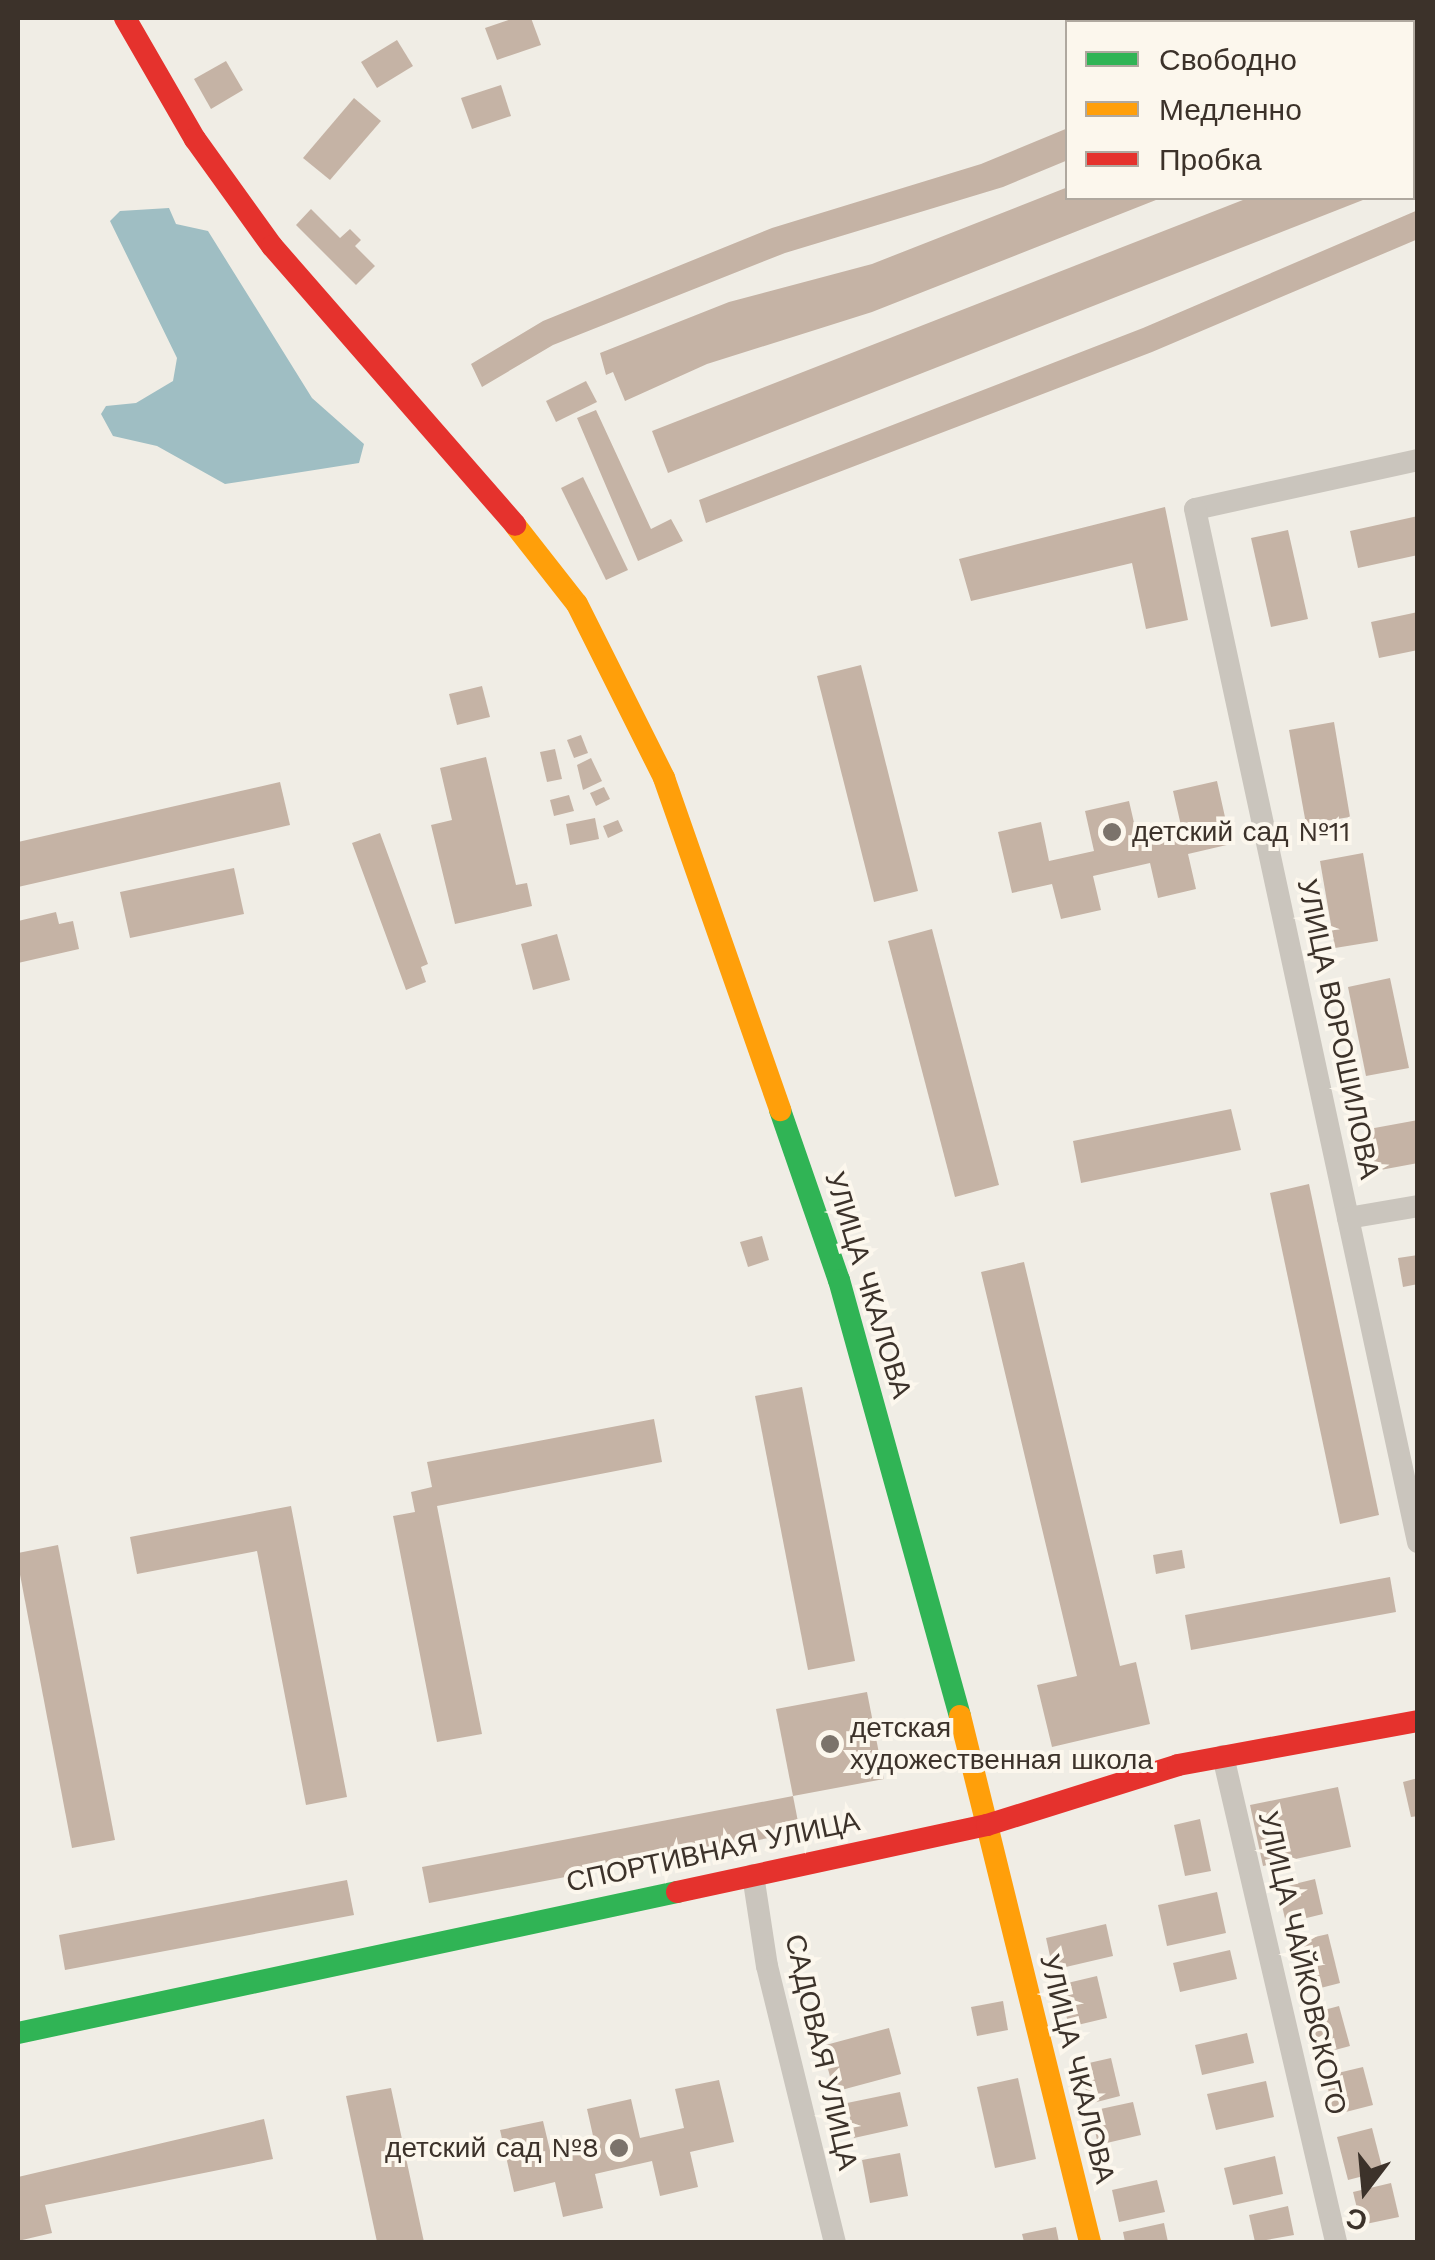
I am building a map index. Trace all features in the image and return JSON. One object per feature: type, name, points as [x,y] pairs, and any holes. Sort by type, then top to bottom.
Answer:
[{"type":"street","name":"УЛИЦА ЧКАЛОВА","points":[[125,18],[195,139],[311,290],[394,387],[463,458],[577,604],[664,778],[839,1280],[987,1826],[1090,2242]]},
{"type":"street","name":"УЛИЦА ВОРОШИЛОВА","points":[[1418,460],[1195,509],[1418,1542]]},
{"type":"street","points":[[1348,1218],[1418,1206]]},
{"type":"street","name":"СПОРТИВНАЯ УЛИЦА","points":[[18,2032],[987,1826],[1223,1756],[1418,1721]]},
{"type":"street","name":"УЛИЦА ЧАЙКОВСКОГО","points":[[1223,1756],[1336,2242]]},
{"type":"street","name":"САДОВАЯ УЛИЦА","points":[[753,1875],[766,1966],[834,2242]]},
{"type":"water","points":[[169,208],[176,224],[208,231],[312,398],[364,444],[359,463],[225,484],[157,446],[113,436],[101,414],[106,406],[136,403],[173,381],[177,358],[110,221],[120,211]]},
{"type":"building","points":[[514,18],[531,18],[541,45],[497,60],[485,28]]},
{"type":"building","points":[[1399,18],[1400,20],[1330,20]]},
{"type":"building","points":[[397,40],[413,66],[377,88],[361,62]]},
{"type":"building","points":[[1418,49],[1415,97],[1415,50]]},
{"type":"building","points":[[226,61],[243,90],[211,109],[194,79]]},
{"type":"building","points":[[501,85],[511,116],[472,129],[461,98]]},
{"type":"building","points":[[354,98],[381,121],[330,180],[303,158]]},
{"type":"building","points":[[1418,128],[1415,178],[1415,129]]},
{"type":"building","points":[[1065,129],[1065,161],[1003,187],[785,253],[553,345],[482,387],[471,364],[543,321],[772,228],[981,164]]},
{"type":"building","points":[[1065,188],[1065,200],[1156,200],[872,312],[707,364],[625,401],[613,372],[606,375],[600,353],[729,302],[872,264]]},
{"type":"building","points":[[1243,200],[1363,200],[668,473],[652,431]]},
{"type":"building","points":[[311,209],[340,238],[350,229],[361,240],[355,246],[375,266],[356,285],[296,225]]},
{"type":"building","points":[[1418,210],[1418,239],[1152,352],[706,523],[699,500],[1143,328]]},
{"type":"building","points":[[586,381],[597,402],[556,422],[546,401]]},
{"type":"building","points":[[596,410],[651,529],[671,519],[683,541],[638,561],[577,418]]},
{"type":"building","points":[[583,477],[628,570],[606,580],[561,488]]},
{"type":"building","points":[[1165,507],[1188,620],[1146,629],[1132,563],[971,601],[959,559]]},
{"type":"building","points":[[1418,516],[1418,555],[1358,568],[1350,531]]},
{"type":"building","points":[[1288,530],[1308,619],[1271,627],[1251,538]]},
{"type":"building","points":[[1418,612],[1418,650],[1379,658],[1371,622]]},
{"type":"building","points":[[861,665],[918,891],[874,902],[817,676]]},
{"type":"building","points":[[482,686],[490,717],[457,725],[449,694]]},
{"type":"building","points":[[1334,722],[1350,817],[1306,824],[1289,730]]},
{"type":"building","points":[[581,735],[588,753],[574,758],[567,740]]},
{"type":"building","points":[[555,749],[562,779],[547,782],[540,752]]},
{"type":"building","points":[[486,757],[516,885],[527,883],[532,906],[455,924],[431,825],[452,820],[440,768]]},
{"type":"building","points":[[591,758],[602,781],[583,790],[577,765]]},
{"type":"building","points":[[1217,781],[1231,844],[1188,854],[1196,889],[1158,898],[1150,863],[1093,876],[1101,910],[1061,919],[1052,884],[1012,893],[998,832],[1041,822],[1049,861],[1094,851],[1085,811],[1129,801],[1138,840],[1182,830],[1173,791]]},
{"type":"building","points":[[280,782],[290,825],[18,887],[18,842]]},
{"type":"building","points":[[604,787],[610,799],[596,806],[590,793]]},
{"type":"building","points":[[569,795],[574,811],[554,816],[550,800]]},
{"type":"building","points":[[595,818],[599,839],[570,845],[566,824]]},
{"type":"building","points":[[618,820],[623,831],[608,838],[603,826]]},
{"type":"building","points":[[380,833],[428,964],[421,967],[426,982],[406,990],[352,843]]},
{"type":"building","points":[[1363,853],[1378,941],[1335,948],[1320,861]]},
{"type":"building","points":[[234,868],[244,914],[130,938],[120,892]]},
{"type":"building","points":[[56,912],[59,924],[73,921],[79,949],[18,963],[18,921]]},
{"type":"building","points":[[932,929],[999,1185],[955,1197],[888,941]]},
{"type":"building","points":[[557,934],[570,980],[533,990],[521,944]]},
{"type":"building","points":[[1390,978],[1409,1068],[1366,1076],[1348,987]]},
{"type":"building","points":[[1231,1109],[1241,1150],[1081,1183],[1073,1141]]},
{"type":"building","points":[[1418,1120],[1418,1163],[1375,1171],[1369,1129]]},
{"type":"building","points":[[1309,1184],[1379,1515],[1340,1524],[1270,1193]]},
{"type":"building","points":[[762,1236],[769,1260],[748,1267],[740,1242]]},
{"type":"building","points":[[1418,1255],[1418,1284],[1403,1287],[1398,1258]]},
{"type":"building","points":[[1024,1262],[1120,1666],[1136,1662],[1150,1724],[1052,1747],[1037,1685],[1077,1676],[981,1272]]},
{"type":"building","points":[[802,1387],[855,1661],[808,1670],[755,1396]]},
{"type":"building","points":[[654,1419],[662,1462],[437,1506],[482,1734],[437,1742],[393,1516],[415,1512],[411,1492],[432,1487],[427,1462]]},
{"type":"building","points":[[291,1506],[347,1797],[306,1805],[257,1551],[137,1574],[130,1537]]},
{"type":"building","points":[[58,1545],[115,1840],[72,1848],[18,1564],[18,1553]]},
{"type":"building","points":[[1182,1550],[1185,1568],[1156,1574],[1153,1555]]},
{"type":"building","points":[[1390,1577],[1396,1612],[1191,1650],[1185,1615]]},
{"type":"building","name":"детская художественная школа","points":[[867,1692],[884,1779],[793,1796],[776,1709]]},
{"type":"building","points":[[1418,1778],[1418,1816],[1411,1817],[1403,1782]]},
{"type":"building","points":[[1338,1787],[1351,1847],[1263,1866],[1250,1805]]},
{"type":"building","points":[[793,1796],[800,1832],[429,1903],[422,1867]]},
{"type":"building","points":[[1200,1819],[1211,1871],[1185,1876],[1174,1825]]},
{"type":"building","points":[[1315,1879],[1323,1914],[1286,1923],[1278,1888]]},
{"type":"building","points":[[347,1880],[354,1915],[65,1970],[59,1935]]},
{"type":"building","points":[[1217,1892],[1226,1933],[1167,1946],[1158,1905]]},
{"type":"building","points":[[1106,1924],[1113,1956],[1053,1970],[1046,1938]]},
{"type":"building","points":[[1328,1934],[1340,1983],[1305,1992],[1293,1942]]},
{"type":"building","points":[[1230,1950],[1237,1979],[1180,1992],[1173,1963]]},
{"type":"building","points":[[1097,1976],[1107,2018],[1069,2027],[1059,1985]]},
{"type":"building","points":[[1003,2001],[1008,2030],[977,2036],[971,2007]]},
{"type":"building","points":[[1339,2006],[1350,2046],[1320,2054],[1309,2014]]},
{"type":"building","points":[[889,2028],[901,2074],[834,2092],[822,2046]]},
{"type":"building","points":[[1247,2033],[1254,2063],[1202,2075],[1195,2045]]},
{"type":"building","points":[[1111,2058],[1120,2096],[1089,2104],[1080,2065]]},
{"type":"building","points":[[1363,2067],[1373,2105],[1334,2115],[1325,2076]]},
{"type":"building","points":[[1018,2078],[1036,2159],[995,2168],[977,2087]]},
{"type":"building","points":[[719,2080],[734,2142],[690,2152],[698,2187],[660,2196],[652,2161],[595,2174],[603,2208],[563,2217],[555,2182],[514,2192],[500,2130],[543,2121],[552,2159],[596,2149],[587,2109],[631,2099],[640,2138],[684,2128],[675,2089]]},
{"type":"building","points":[[1266,2081],[1274,2117],[1216,2130],[1207,2094]]},
{"type":"building","points":[[391,2088],[424,2242],[377,2242],[346,2096]]},
{"type":"building","points":[[900,2092],[908,2126],[854,2138],[847,2103]]},
{"type":"building","points":[[1133,2102],[1141,2135],[1098,2145],[1091,2111]]},
{"type":"building","points":[[264,2119],[273,2159],[45,2205],[52,2233],[18,2241],[18,2177]]},
{"type":"building","points":[[1372,2128],[1383,2171],[1348,2180],[1337,2137]]},
{"type":"building","points":[[900,2153],[908,2196],[870,2203],[862,2160]]},
{"type":"building","points":[[1275,2156],[1283,2194],[1233,2205],[1224,2168]]},
{"type":"building","points":[[1157,2180],[1165,2212],[1119,2222],[1112,2190]]},
{"type":"building","points":[[1391,2183],[1399,2217],[1361,2225],[1353,2192]]},
{"type":"building","points":[[1288,2206],[1294,2235],[1255,2242],[1249,2215]]},
{"type":"building","points":[[1164,2223],[1168,2242],[1125,2242],[1123,2232]]},
{"type":"building","points":[[1056,2227],[1059,2242],[1024,2242],[1022,2234]]},
{"type":"traffic: fast","points":[[780,1110],[839,1280],[960,1716]]},
{"type":"traffic: fast","points":[[18,2033],[677,1892]]},
{"type":"traffic: slow","points":[[515,525],[577,604],[664,778],[780,1110]]},
{"type":"traffic: slow","points":[[960,1716],[1090,2242]]},
{"type":"traffic: jam","points":[[125,18],[195,139],[272,246],[515,525]]},
{"type":"traffic: jam","points":[[677,1892],[987,1825],[1178,1765],[1418,1721]]},
{"type":"place","name":"детский сад №11","points":[[1112,832]]},
{"type":"place","name":"детская художественная школа","points":[[830,1744]]},
{"type":"place","name":"детский сад №8","points":[[619,2148]]}]
